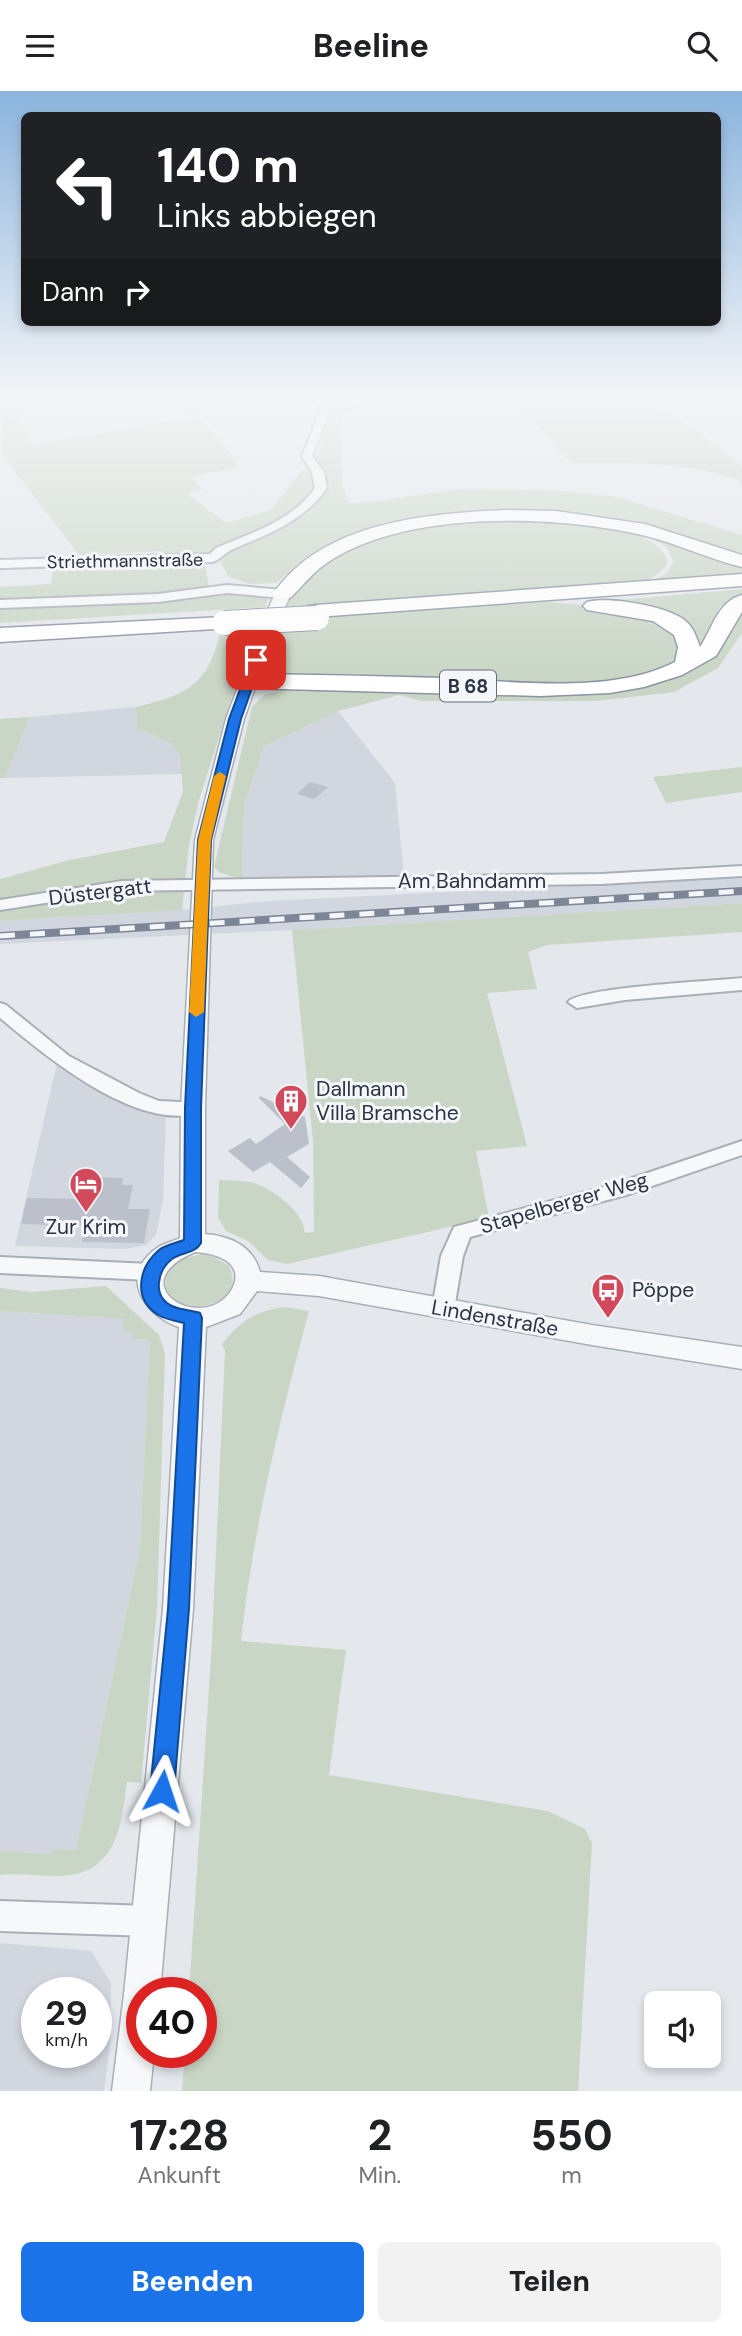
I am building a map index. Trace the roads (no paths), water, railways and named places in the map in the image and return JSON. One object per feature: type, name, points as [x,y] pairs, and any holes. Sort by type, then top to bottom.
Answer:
[{"type":"highway","points":[[283,594],[294,579],[330,552],[403,526],[457,517],[514,515],[617,525],[645,530],[742,561]]},
{"type":"highway","points":[[611,591],[655,577],[667,564],[664,552],[654,543],[617,525]]},
{"type":"highway","points":[[317,614],[742,580]]},
{"type":"highway","points":[[0,635],[224,619],[547,602],[742,587]]},
{"type":"highway","name":"B 68","points":[[249,681],[585,686],[642,680],[685,665],[704,655],[712,645],[724,618],[742,601]]},
{"type":"highway","points":[[547,602],[626,609],[661,616],[686,632],[690,642],[685,665]]},
{"type":"highway","points":[[0,627],[224,619]]},
{"type":"street","points":[[214,567],[220,551],[280,524],[316,498],[319,492]]},
{"type":"street","name":"Striethmannstraße","points":[[0,564],[214,567],[228,589]]},
{"type":"street","name":"Striethmannstraße","points":[[0,604],[158,598],[228,589],[283,594]]},
{"type":"street","points":[[193,1243],[193,1108],[204,840],[249,681],[283,594]]},
{"type":"street","name":"Am Bahndamm","points":[[201,887],[235,884],[601,879],[742,871]]},
{"type":"street","name":"Düstergatt","points":[[0,905],[103,887],[156,883],[201,887]]},
{"type":"street","points":[[577,1002],[625,994],[742,984]]},
{"type":"street","points":[[0,1009],[62,1060],[132,1098],[157,1108],[193,1108]]},
{"type":"street","name":"Stapelberger Weg","points":[[443,1308],[452,1256],[461,1232],[619,1190],[742,1148]]},
{"type":"street","points":[[193,1243],[215,1244],[235,1252],[244,1261],[248,1272],[243,1295],[216,1315],[193,1318],[179,1316],[156,1304],[148,1283],[150,1272],[166,1253],[193,1243]]},
{"type":"street","points":[[0,1265],[150,1272]]},
{"type":"street","name":"Lindenstraße","points":[[248,1281],[319,1286],[742,1358]]},
{"type":"street","points":[[144,1977],[178,1609],[193,1318]]},
{"type":"street","points":[[0,1916],[150,1921]]},
{"type":"street","points":[[131,2091],[134,2068]]},
{"type":"railway","points":[[0,936],[742,891]]},
{"type":"place","name":"Dallmann Villa Bramsche","points":[[291,1131]]},
{"type":"place","name":"Zur Krim","points":[[86,1214]]},
{"type":"place","name":"Pöppe","points":[[608,1320]]}]
